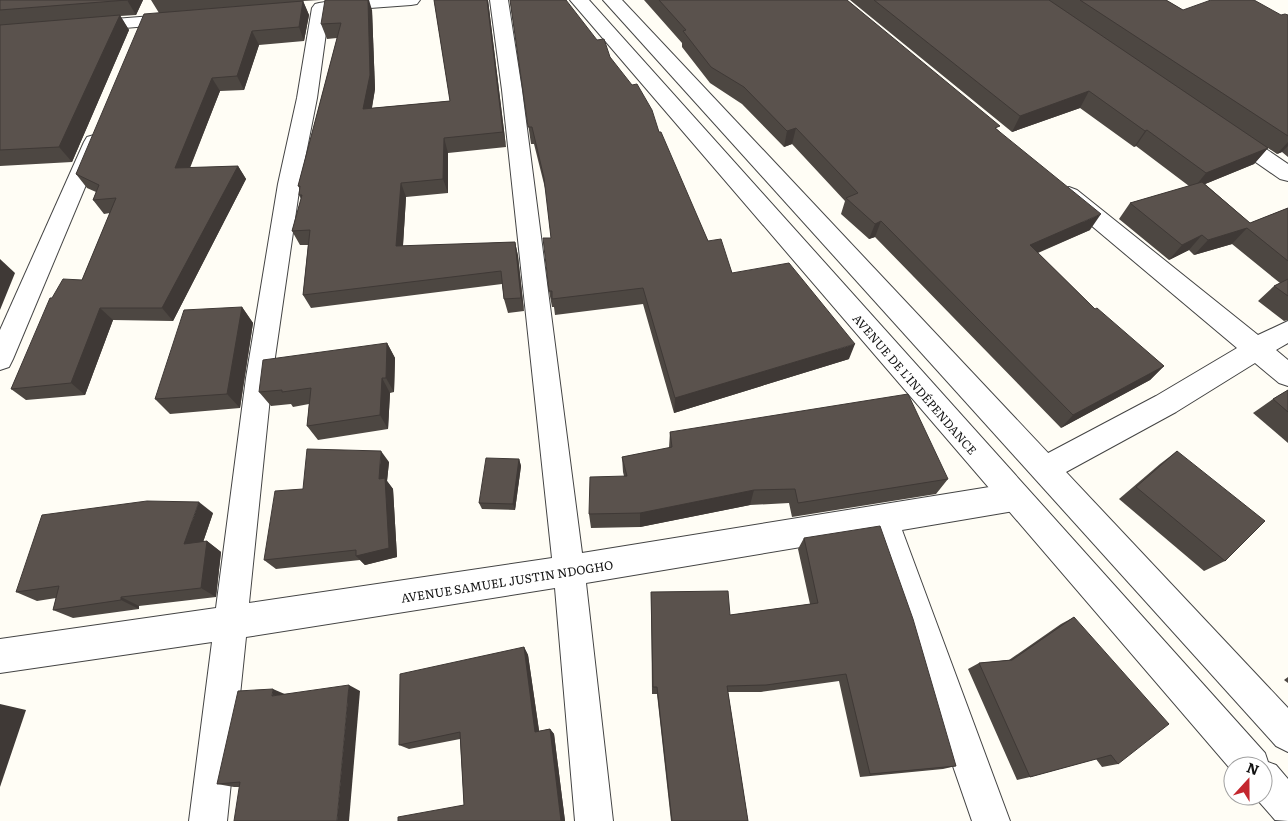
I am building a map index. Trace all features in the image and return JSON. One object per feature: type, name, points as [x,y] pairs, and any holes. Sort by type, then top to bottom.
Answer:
[{"type":"street","points":[[141,31],[153,0]]},
{"type":"street","points":[[208,821],[259,378],[289,184],[307,98],[311,9],[411,0]]},
{"type":"street","points":[[498,0],[512,90],[569,571],[594,821]]},
{"type":"street","name":"AVENUE DE L'INDÉPENDANCE","points":[[579,0],[1243,756]]},
{"type":"street","points":[[612,0],[1288,734]]},
{"type":"street","points":[[70,27],[141,31],[193,18]]},
{"type":"street","points":[[0,359],[102,122]]},
{"type":"street","points":[[1214,123],[1288,174]]},
{"type":"street","points":[[1057,184],[1288,375]]},
{"type":"street","points":[[1045,469],[1166,404],[1288,331]]},
{"type":"street","name":"AVENUE SAMUEL JUSTIN NDOGHO","points":[[0,656],[232,623],[569,571],[1014,497]]},
{"type":"street","points":[[883,520],[991,821]]},
{"type":"street","points":[[1273,790],[1288,807]]},
{"type":"building","points":[[0,0],[127,0],[0,10]]},
{"type":"building","points":[[325,0],[368,0],[370,75],[363,109],[450,101],[434,0],[487,0],[503,132],[444,138],[443,179],[401,183],[396,246],[515,242],[521,298],[504,299],[501,271],[303,295],[310,230],[292,231],[302,195],[299,195],[300,186],[298,186],[341,23],[321,24]]},
{"type":"building","points":[[510,0],[566,0],[597,40],[604,39],[610,57],[632,85],[637,84],[652,110],[659,132],[661,132],[708,241],[721,239],[732,273],[789,263],[855,344],[675,398],[643,288],[552,299],[552,291],[549,291],[543,238],[551,238],[544,178],[532,127],[528,127]]},
{"type":"building","points":[[659,0],[847,0],[1000,126],[995,128],[1101,214],[1030,245],[1095,309],[1097,308],[1164,366],[1073,415],[881,221],[875,224],[846,198],[858,193],[796,128],[787,131],[744,87],[711,67],[683,31],[686,30]]},
{"type":"building","points":[[874,0],[1049,0],[1268,148],[1206,173],[1089,91],[1020,116]]},
{"type":"building","points":[[1080,0],[1166,0],[1183,10],[1211,0],[1254,0],[1281,15],[1288,15],[1288,136]]},
{"type":"building","points":[[303,1],[299,27],[252,31],[237,76],[212,78],[175,168],[238,166],[162,308],[100,308],[71,383],[11,389],[50,298],[52,298],[63,279],[82,280],[116,198],[93,200],[99,185],[76,174],[144,14]]},
{"type":"building","points":[[120,15],[59,147],[0,150],[0,25]]},
{"type":"building","points":[[1202,182],[1250,223],[1288,208],[1288,261],[1247,228],[1208,240],[1202,235],[1182,245],[1130,203]]},
{"type":"building","points":[[1288,279],[1288,296],[1274,286]]},
{"type":"building","points":[[242,307],[227,394],[155,399],[184,310]]},
{"type":"building","points":[[387,343],[386,378],[382,378],[380,415],[307,426],[311,388],[282,392],[282,390],[259,392],[263,360]]},
{"type":"building","points":[[1288,390],[1288,412],[1273,399]]},
{"type":"building","points":[[908,394],[948,479],[798,503],[795,489],[754,490],[640,513],[589,514],[590,477],[627,476],[622,457],[672,447],[670,432]]},
{"type":"building","points":[[307,449],[381,451],[379,479],[385,478],[389,548],[356,556],[356,550],[264,560],[275,491],[303,489]]},
{"type":"building","points":[[1177,451],[1265,521],[1225,561],[1136,487]]},
{"type":"building","points":[[486,458],[519,459],[513,504],[479,503]]},
{"type":"building","points":[[147,501],[199,502],[184,544],[207,541],[201,588],[121,597],[121,600],[53,610],[59,586],[16,592],[42,515]]},
{"type":"building","points":[[880,526],[913,619],[956,766],[870,774],[846,674],[766,685],[727,686],[748,821],[672,821],[657,687],[653,687],[651,592],[728,591],[730,615],[818,603],[804,538]]},
{"type":"building","points":[[1074,617],[1169,724],[1118,764],[1111,755],[1030,777],[979,663],[1012,660]]},
{"type":"building","points":[[524,647],[535,732],[550,729],[561,821],[398,821],[398,817],[464,805],[460,732],[399,745],[400,674]]},
{"type":"building","points":[[349,685],[337,821],[234,821],[240,782],[217,784],[238,691],[273,689],[272,696]]}]
